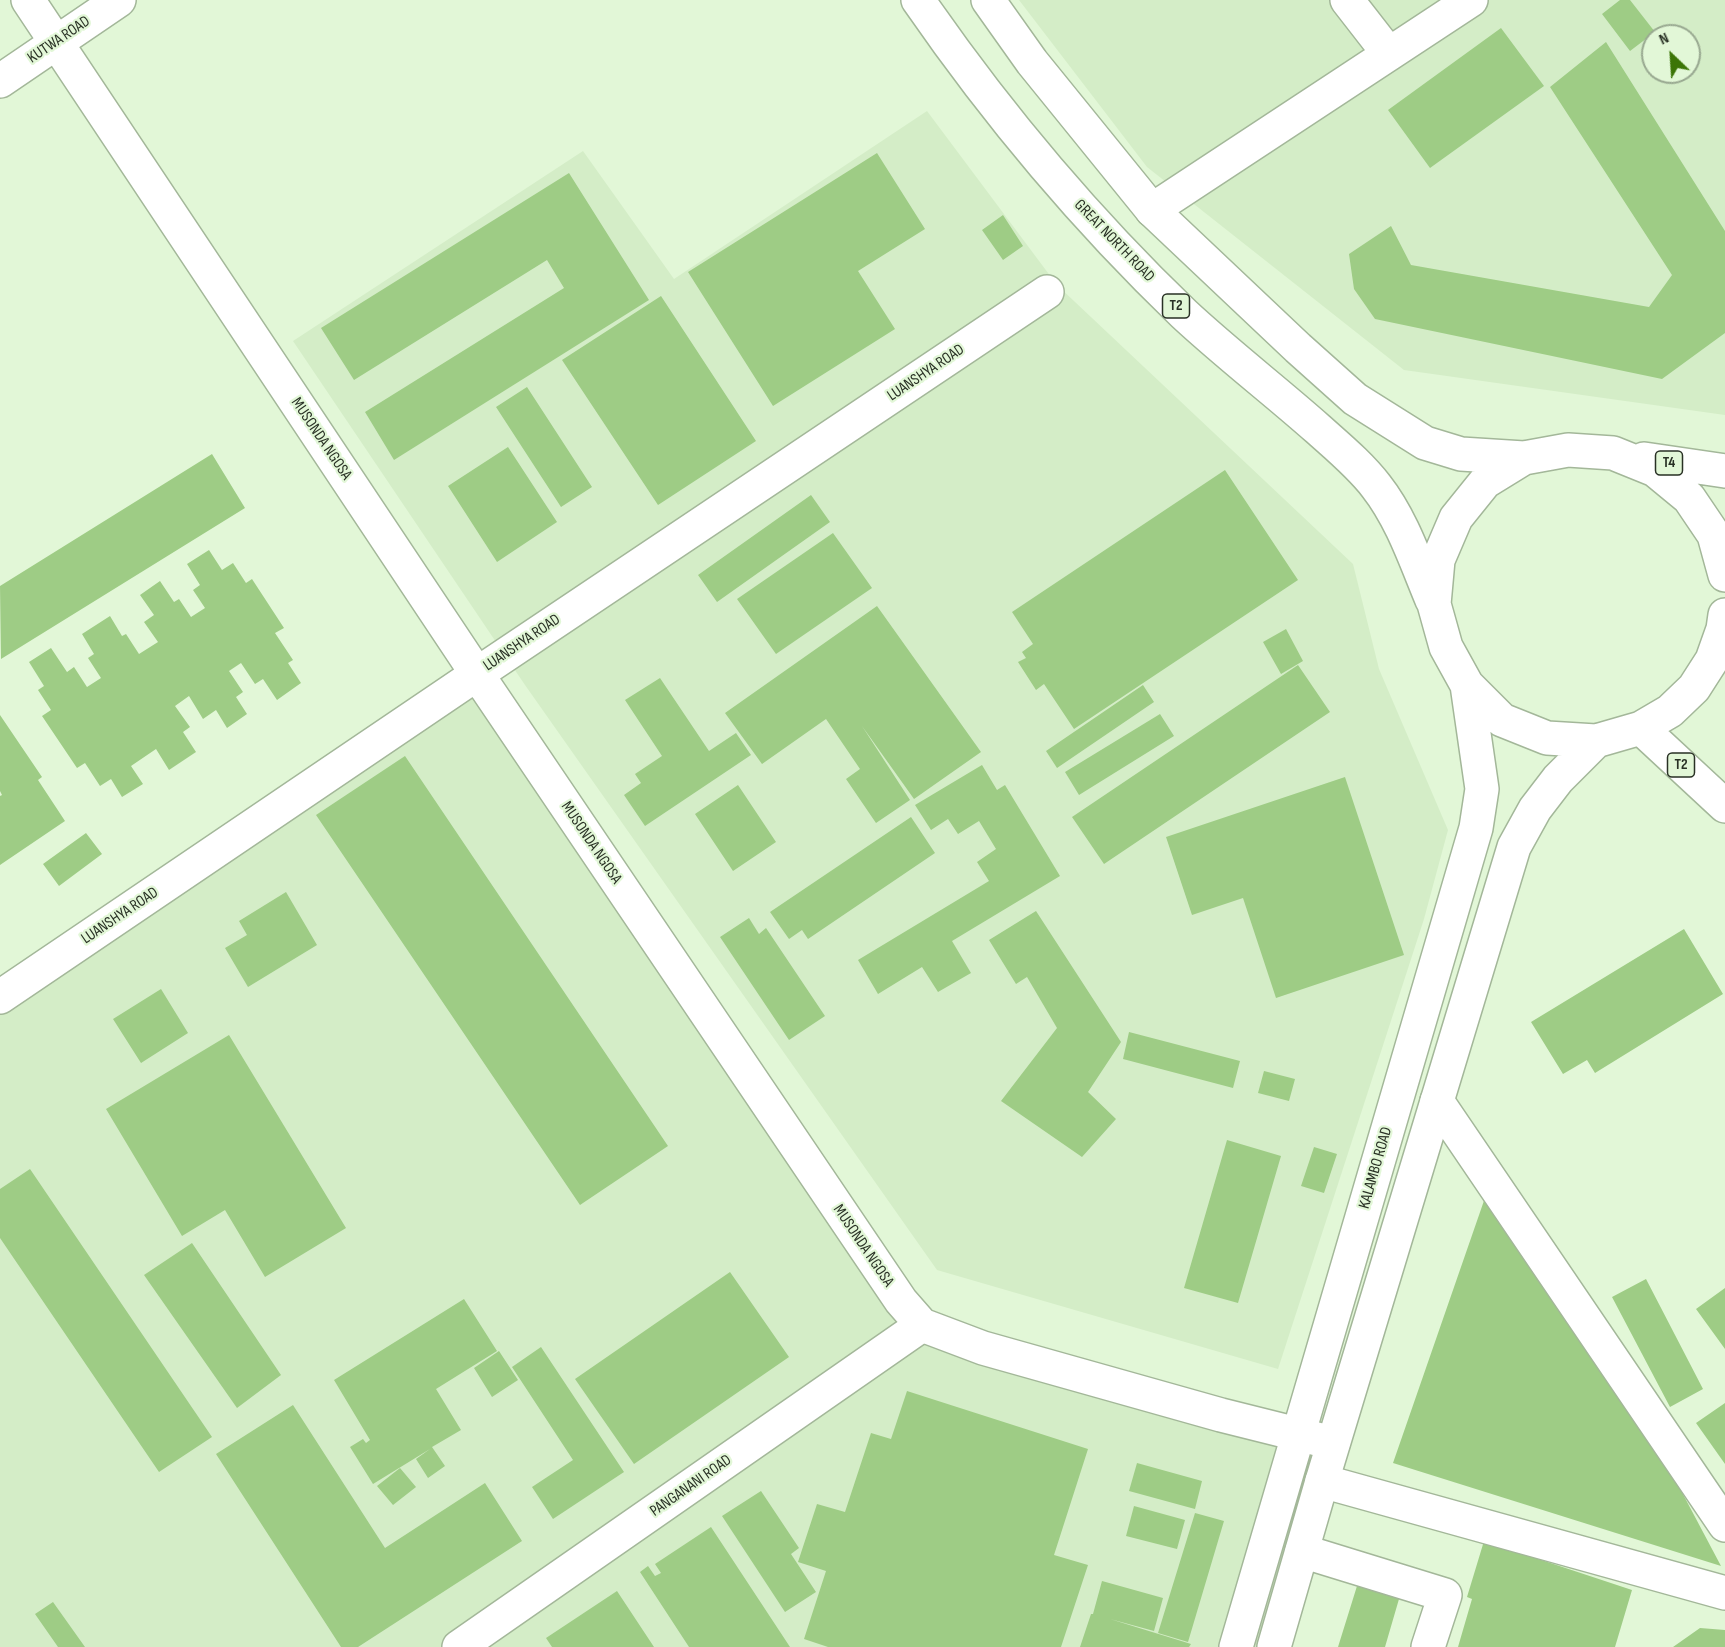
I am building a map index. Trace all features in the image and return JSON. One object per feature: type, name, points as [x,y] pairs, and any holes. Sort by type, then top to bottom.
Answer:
[{"type":"main road","name":"MUSONDA NGOSA","points":[[28,0],[477,674],[901,1301],[922,1325],[983,1348],[1298,1436],[1334,1443]]},
{"type":"main road","name":"KUTWA ROAD","points":[[0,81],[119,0]]},
{"type":"main road","name":"GREAT NORTH ROAD","points":[[918,0],[1006,118],[1055,179],[1114,244],[1186,315],[1342,451],[1376,486],[1406,539],[1434,604]]},
{"type":"main road","points":[[988,0],[1032,62],[1152,210],[1355,399],[1425,443],[1461,454],[1524,458],[1568,450],[1613,453],[1654,470],[1689,498],[1714,535],[1725,575]]},
{"type":"main road","points":[[1347,0],[1389,54]]},
{"type":"main road","points":[[1152,210],[1471,0]]},
{"type":"main road","name":"LUANSHYA ROAD","points":[[0,997],[1047,292]]},
{"type":"main road","name":"T4","points":[[1613,453],[1725,471]]},
{"type":"main road","points":[[1524,458],[1485,482],[1456,518],[1438,560],[1434,604],[1446,647],[1467,685],[1502,720],[1547,738],[1596,741],[1641,728],[1670,711],[1694,688],[1712,660],[1724,626]]},
{"type":"main road","name":"KALAMBO ROAD","points":[[1236,1647],[1476,828],[1482,789],[1467,685]]},
{"type":"main road","name":"T2","points":[[1641,728],[1725,806]]},
{"type":"main road","points":[[1274,1647],[1514,847],[1535,808],[1558,779],[1596,741]]},
{"type":"main road","points":[[1437,1101],[1725,1525]]},
{"type":"main road","name":"PANGANANI ROAD","points":[[460,1647],[922,1325]]},
{"type":"main road","points":[[1322,1481],[1725,1593]]},
{"type":"main road","points":[[1302,1551],[1445,1595],[1428,1647]]},
{"type":"shaded area","points":[[1019,0],[1725,0],[1725,415],[1404,370],[1147,167]]},
{"type":"shaded area","points":[[927,111],[1057,285],[1353,564],[1379,669],[1448,830],[1424,919],[1278,1369],[937,1270],[525,685],[293,341],[583,151],[674,279]]},
{"type":"shaded area","points":[[465,679],[914,1330],[1328,1428],[1262,1647],[0,1647],[0,994]]},
{"type":"building","points":[[1620,0],[1630,0],[1649,24],[1641,24],[1641,43],[1630,51],[1602,14]]},
{"type":"building","points":[[1501,28],[1544,86],[1430,168],[1388,110]]},
{"type":"building","points":[[1606,42],[1725,231],[1725,333],[1662,379],[1375,319],[1354,289],[1349,254],[1391,226],[1411,265],[1649,307],[1672,275],[1550,87]]},
{"type":"building","points":[[877,153],[925,229],[858,271],[895,329],[773,406],[688,272]]},
{"type":"building","points":[[569,173],[649,300],[394,460],[365,412],[564,288],[547,260],[354,380],[321,328]]},
{"type":"building","points":[[1003,215],[1023,246],[1003,260],[982,230]]},
{"type":"building","points":[[661,296],[756,441],[658,505],[562,360]]},
{"type":"building","points":[[527,387],[592,487],[561,507],[496,407]]},
{"type":"building","points":[[508,447],[557,522],[497,562],[448,486]]},
{"type":"building","points":[[212,454],[245,508],[1,659],[0,586]]},
{"type":"building","points":[[1225,470],[1298,580],[1074,729],[1044,684],[1036,690],[1018,662],[1026,658],[1022,652],[1033,644],[1012,612]]},
{"type":"building","points":[[811,495],[830,522],[717,602],[698,575]]},
{"type":"building","points":[[833,533],[872,588],[776,654],[737,599]]},
{"type":"building","points":[[209,550],[222,570],[233,563],[246,583],[252,579],[284,628],[275,633],[293,660],[288,663],[301,683],[277,700],[263,679],[255,684],[241,663],[229,671],[243,692],[236,697],[247,714],[227,728],[216,710],[203,719],[189,696],[175,706],[190,727],[183,732],[196,752],[169,770],[156,749],[131,766],[143,784],[122,797],[111,779],[100,786],[85,763],[77,768],[42,716],[51,710],[38,690],[44,686],[29,662],[51,648],[67,672],[74,667],[87,687],[101,678],[88,658],[94,654],[82,634],[110,616],[122,636],[126,634],[139,654],[158,642],[144,622],[154,615],[140,595],[160,581],[174,602],[179,599],[191,617],[205,608],[193,590],[200,585],[187,564]]},
{"type":"building","points":[[877,606],[981,752],[914,799],[862,726],[910,800],[876,823],[846,779],[860,769],[826,719],[762,764],[725,713]]},
{"type":"building","points":[[1286,629],[1303,661],[1281,674],[1263,642]]},
{"type":"building","points":[[1298,665],[1330,712],[1104,864],[1072,817]]},
{"type":"building","points":[[660,678],[709,751],[736,733],[751,755],[645,826],[624,795],[641,783],[635,774],[662,756],[625,700]]},
{"type":"building","points":[[1143,685],[1154,702],[1057,768],[1046,751]]},
{"type":"building","points":[[1160,714],[1174,736],[1079,795],[1065,772]]},
{"type":"building","points":[[0,715],[42,777],[38,780],[65,821],[0,865],[0,796],[2,795],[0,791]]},
{"type":"building","points":[[405,756],[668,1146],[580,1205],[316,815]]},
{"type":"building","points":[[982,765],[997,790],[1005,785],[1060,876],[952,941],[971,973],[938,992],[922,967],[878,994],[858,960],[989,881],[977,862],[996,849],[979,821],[958,834],[948,819],[931,830],[915,805]]},
{"type":"building","points":[[1345,777],[1404,955],[1276,998],[1243,898],[1192,915],[1166,837]]},
{"type":"building","points":[[738,785],[776,842],[733,871],[695,814]]},
{"type":"building","points":[[911,817],[935,853],[808,939],[802,930],[789,939],[770,912]]},
{"type":"building","points":[[86,833],[102,854],[59,886],[43,864]]},
{"type":"building","points":[[286,892],[317,945],[248,987],[225,948],[247,935],[239,921]]},
{"type":"building","points":[[1036,911],[1121,1042],[1088,1092],[1116,1119],[1082,1157],[1001,1101],[1057,1028],[1027,977],[1016,984],[989,940]]},
{"type":"building","points":[[749,918],[759,934],[766,928],[825,1016],[789,1040],[720,937]]},
{"type":"building","points":[[1684,929],[1723,994],[1595,1073],[1587,1060],[1563,1074],[1531,1022]]},
{"type":"building","points":[[161,989],[188,1033],[141,1063],[113,1019]]},
{"type":"building","points":[[1129,1032],[1240,1061],[1233,1088],[1123,1059]]},
{"type":"building","points":[[229,1035],[346,1228],[265,1277],[225,1210],[182,1236],[106,1109]]},
{"type":"building","points":[[1264,1071],[1295,1079],[1289,1101],[1258,1093]]},
{"type":"building","points":[[1227,1140],[1281,1156],[1238,1303],[1184,1288]]},
{"type":"building","points":[[1314,1147],[1337,1154],[1324,1193],[1301,1186]]},
{"type":"building","points":[[30,1169],[212,1437],[159,1472],[0,1238],[0,1189]]},
{"type":"building","points":[[1487,1192],[1641,1415],[1721,1566],[1393,1463]]},
{"type":"building","points":[[192,1243],[281,1375],[237,1408],[144,1275]]},
{"type":"building","points":[[730,1272],[789,1357],[634,1464],[575,1379]]},
{"type":"building","points":[[1646,1279],[1703,1389],[1670,1407],[1612,1297]]},
{"type":"building","points":[[1725,1288],[1725,1349],[1696,1309]]},
{"type":"building","points":[[464,1299],[497,1351],[436,1389],[461,1430],[432,1447],[445,1466],[428,1478],[416,1459],[430,1449],[373,1484],[350,1447],[363,1439],[366,1443],[370,1440],[334,1380]]},
{"type":"building","points":[[541,1347],[624,1472],[553,1519],[532,1487],[573,1460],[512,1367]]},
{"type":"building","points":[[499,1351],[518,1380],[492,1397],[474,1368]]},
{"type":"building","points":[[907,1391],[1088,1449],[1054,1555],[1088,1565],[1061,1647],[828,1647],[804,1639],[826,1571],[798,1562],[817,1504],[845,1512],[871,1433],[891,1439]]},
{"type":"building","points":[[1725,1403],[1725,1464],[1696,1423]]},
{"type":"building","points":[[293,1405],[385,1548],[485,1483],[522,1541],[358,1647],[341,1647],[216,1454]]},
{"type":"building","points":[[1137,1463],[1202,1481],[1195,1509],[1129,1491]]},
{"type":"building","points":[[400,1468],[416,1487],[393,1505],[377,1486]]},
{"type":"building","points":[[761,1491],[799,1548],[791,1554],[816,1592],[785,1612],[722,1516]]},
{"type":"building","points":[[1134,1506],[1185,1520],[1177,1549],[1126,1536]]},
{"type":"building","points":[[1195,1513],[1224,1521],[1188,1642],[1158,1633]]},
{"type":"building","points":[[711,1527],[790,1647],[689,1647],[640,1572],[648,1566],[655,1576],[661,1573],[655,1564]]},
{"type":"building","points":[[1484,1541],[1632,1590],[1615,1647],[1458,1647],[1472,1599],[1467,1597]]},
{"type":"building","points":[[1102,1581],[1163,1598],[1154,1631],[1110,1619],[1191,1644],[1189,1647],[1080,1647],[1091,1614],[1093,1614]]},
{"type":"building","points":[[1357,1586],[1399,1599],[1385,1647],[1338,1647]]},
{"type":"building","points":[[617,1591],[654,1647],[552,1647],[546,1638]]},
{"type":"building","points":[[53,1602],[85,1647],[58,1647],[35,1614]]},
{"type":"building","points":[[1700,1628],[1725,1630],[1725,1647],[1673,1647]]}]
